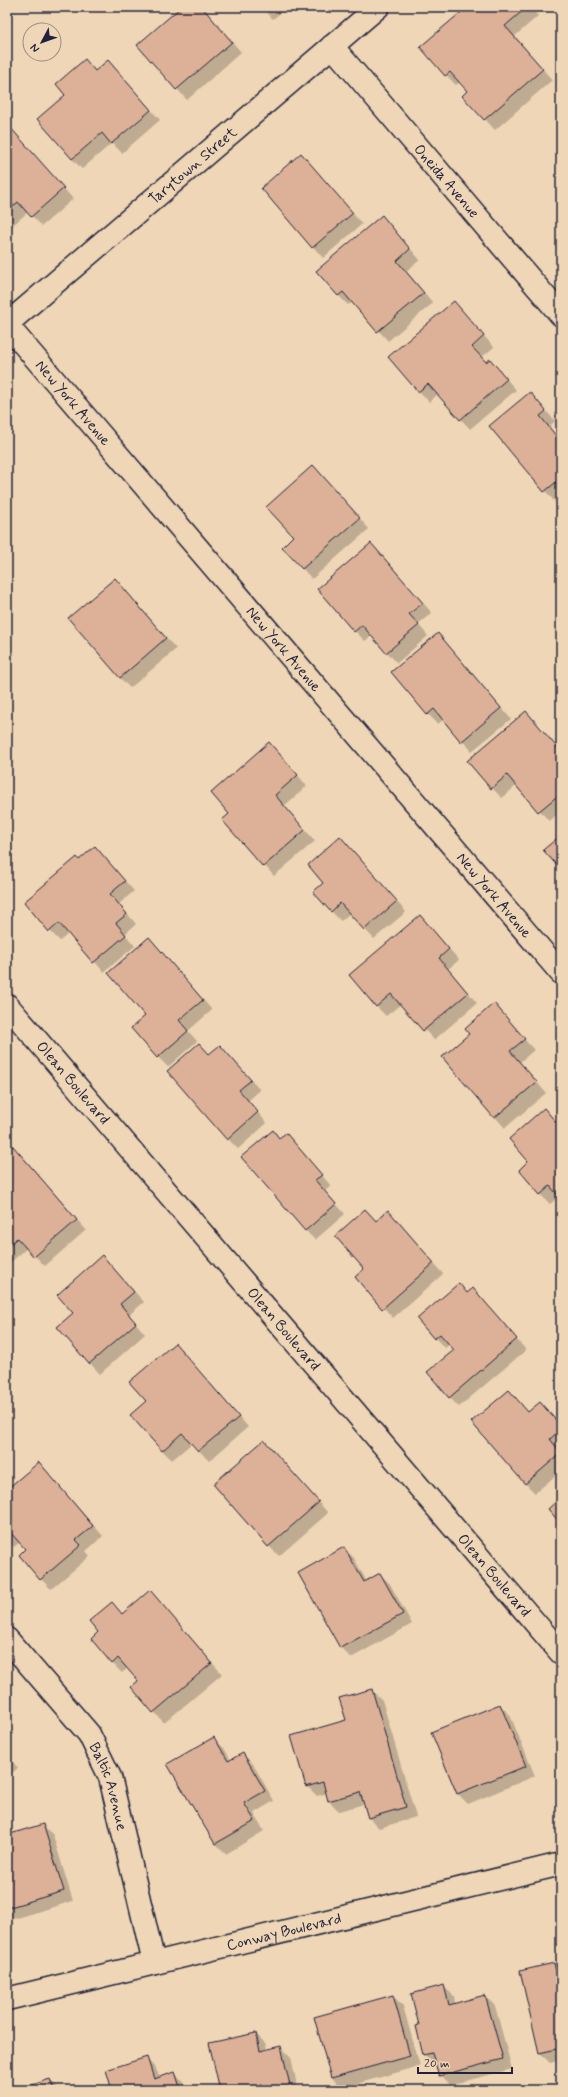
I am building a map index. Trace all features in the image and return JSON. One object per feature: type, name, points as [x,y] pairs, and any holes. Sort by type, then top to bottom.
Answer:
[{"type":"street","name":"Tarytown Street","points":[[7,325],[378,7]]},
{"type":"street","name":"Oneida Avenue","points":[[332,46],[561,315]]},
{"type":"street","name":"New York Avenue","points":[[7,325],[561,973]]},
{"type":"street","name":"Olean Boulevard","points":[[7,1005],[561,1653]]},
{"type":"street","name":"Baltic Avenue","points":[[7,1639],[89,1734],[110,1777],[154,1963]]},
{"type":"street","name":"Conway Boulevard","points":[[7,1999],[561,1864]]},
{"type":"building","points":[[181,7],[202,7],[232,42],[176,90],[137,45]]},
{"type":"building","points":[[467,7],[527,7],[505,26],[543,69],[484,120],[462,96],[467,91],[450,72],[445,76],[420,47]]},
{"type":"building","points":[[85,59],[95,71],[108,60],[151,110],[111,144],[102,133],[72,159],[37,119],[65,95],[56,84]]},
{"type":"building","points":[[9,126],[64,188],[31,217],[18,202],[7,212],[7,128]]},
{"type":"building","points":[[301,153],[353,213],[312,248],[261,188]]},
{"type":"building","points":[[382,215],[410,249],[397,261],[424,293],[377,332],[343,292],[338,296],[316,271]]},
{"type":"building","points":[[454,301],[484,336],[472,347],[486,362],[490,359],[507,379],[460,420],[428,384],[418,392],[388,357]]},
{"type":"building","points":[[530,392],[546,411],[540,416],[561,442],[561,478],[544,492],[489,426]]},
{"type":"building","points":[[313,465],[360,518],[302,569],[282,547],[293,536],[266,507]]},
{"type":"building","points":[[371,543],[423,603],[409,614],[419,625],[386,653],[362,625],[354,632],[317,589]]},
{"type":"building","points":[[115,578],[166,638],[120,678],[68,618]]},
{"type":"building","points":[[438,633],[501,708],[461,742],[434,709],[427,715],[391,672]]},
{"type":"building","points":[[526,711],[561,752],[561,793],[538,812],[507,775],[491,789],[467,761]]},
{"type":"building","points":[[269,742],[298,775],[275,795],[305,830],[263,867],[222,820],[229,814],[211,793]]},
{"type":"building","points":[[561,835],[561,870],[543,850]]},
{"type":"building","points":[[340,836],[397,901],[364,930],[340,903],[331,912],[313,892],[323,883],[308,865]]},
{"type":"building","points":[[95,846],[125,881],[110,894],[127,914],[116,923],[126,935],[93,963],[59,923],[49,932],[24,902],[77,857],[79,860]]},
{"type":"building","points":[[420,915],[449,949],[439,958],[468,993],[423,1031],[391,994],[376,1007],[349,975]]},
{"type":"building","points":[[149,937],[203,1000],[179,1020],[188,1031],[157,1058],[131,1028],[145,1016],[108,973]]},
{"type":"building","points":[[494,1003],[525,1039],[510,1051],[537,1082],[494,1118],[442,1057],[469,1034],[465,1029]]},
{"type":"building","points":[[199,1043],[209,1054],[220,1045],[251,1080],[239,1090],[258,1112],[227,1140],[167,1071]]},
{"type":"building","points":[[544,1108],[561,1128],[561,1199],[550,1186],[540,1195],[519,1170],[528,1161],[509,1139]]},
{"type":"building","points":[[273,1130],[279,1138],[286,1133],[322,1175],[315,1180],[336,1204],[305,1231],[241,1157]]},
{"type":"building","points":[[13,1146],[77,1220],[34,1257],[17,1238],[7,1247],[7,1151]]},
{"type":"building","points":[[365,1209],[376,1221],[388,1210],[434,1263],[382,1309],[355,1277],[364,1269],[335,1236]]},
{"type":"building","points":[[102,1255],[134,1292],[120,1304],[136,1323],[89,1364],[57,1327],[73,1313],[57,1295]]},
{"type":"building","points":[[459,1283],[467,1293],[473,1288],[517,1339],[449,1398],[427,1372],[454,1350],[440,1334],[434,1339],[417,1319]]},
{"type":"building","points":[[175,1343],[239,1417],[198,1451],[182,1433],[162,1451],[130,1415],[146,1401],[129,1382]]},
{"type":"building","points":[[509,1390],[528,1412],[540,1402],[561,1426],[561,1429],[550,1439],[561,1453],[525,1484],[471,1422]]},
{"type":"building","points":[[264,1440],[319,1502],[268,1547],[213,1484]]},
{"type":"building","points":[[39,1462],[93,1526],[76,1540],[81,1545],[40,1580],[19,1555],[25,1549],[10,1532],[7,1535],[7,1489]]},
{"type":"building","points":[[561,1497],[561,1524],[548,1509]]},
{"type":"building","points":[[344,1547],[364,1582],[380,1573],[403,1614],[340,1648],[298,1573]]},
{"type":"building","points":[[150,1590],[212,1663],[153,1713],[131,1687],[138,1681],[118,1658],[112,1664],[91,1639],[98,1632],[89,1621],[112,1602],[122,1614]]},
{"type":"building","points":[[372,1689],[406,1807],[368,1818],[360,1792],[328,1801],[323,1782],[306,1787],[291,1736],[346,1720],[339,1698]]},
{"type":"building","points":[[500,1704],[526,1766],[457,1794],[431,1732]]},
{"type":"building","points":[[214,1737],[228,1761],[243,1753],[265,1791],[244,1803],[255,1821],[215,1844],[167,1764]]},
{"type":"building","points":[[43,1824],[64,1891],[7,1908],[7,1835]]},
{"type":"building","points":[[554,1963],[557,1975],[561,1974],[561,2048],[539,2053],[520,1971]]},
{"type":"building","points":[[444,1985],[449,2005],[485,1995],[503,2059],[439,2076],[432,2053],[423,2055],[416,2026],[419,2025],[411,1994]]},
{"type":"building","points":[[393,1995],[410,2056],[331,2078],[314,2017]]},
{"type":"building","points":[[256,2033],[260,2051],[281,2046],[291,2090],[220,2090],[209,2043]]},
{"type":"building","points":[[147,2057],[154,2079],[175,2072],[181,2090],[112,2090],[106,2070]]},
{"type":"building","points":[[50,2079],[54,2090],[17,2090]]}]
